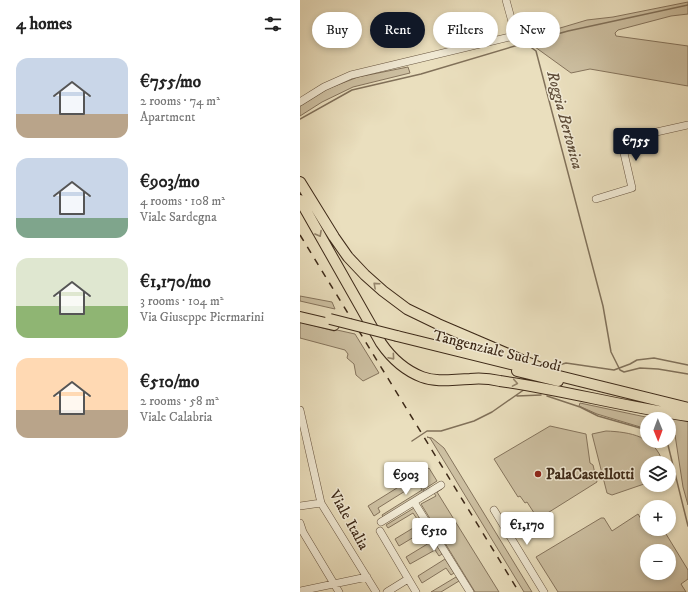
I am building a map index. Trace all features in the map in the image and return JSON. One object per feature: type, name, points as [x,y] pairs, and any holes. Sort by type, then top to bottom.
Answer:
[{"type":"highway","points":[[300,182],[348,257],[383,291],[407,309],[556,375]]},
{"type":"highway","points":[[300,200],[381,343],[398,364],[410,372],[424,378],[434,380],[472,379],[500,381],[652,411],[688,415]]},
{"type":"highway","name":"Tangenziale Sud Lodi","points":[[300,312],[332,322],[688,415]]},
{"type":"highway","name":"Tangenziale Sud Lodi","points":[[300,317],[332,322]]},
{"type":"highway","name":"Tangenziale Sud Lodi","points":[[399,339],[556,375],[688,408]]},
{"type":"street","points":[[300,102],[324,87],[351,75],[510,37],[513,34],[514,29],[506,0]]},
{"type":"street","points":[[596,199],[632,188],[621,140],[688,124]]},
{"type":"street","name":"Viale Italia","points":[[300,410],[321,503],[376,592]]},
{"type":"street","points":[[381,522],[442,485]]},
{"type":"street","points":[[414,502],[470,592]]},
{"type":"street","points":[[300,506],[321,503]]},
{"type":"street","points":[[494,510],[544,592]]},
{"type":"street","points":[[300,523],[303,532],[339,592]]},
{"type":"street","points":[[380,531],[416,592]]},
{"type":"street","points":[[300,591],[367,577]]},
{"type":"street","points":[[387,592],[408,579]]},
{"type":"shaded area","points":[[688,2],[688,14],[671,16],[618,30],[615,33],[616,36],[688,46],[688,86],[590,69],[571,73],[536,48],[560,48],[560,28],[587,20],[613,17]]},
{"type":"shaded area","points":[[408,67],[410,73],[353,87],[322,102],[300,116],[300,106],[327,89],[358,77]]},
{"type":"shaded area","points":[[300,296],[332,302],[335,309],[300,301]]},
{"type":"shaded area","points":[[300,322],[334,331],[337,330],[355,334],[379,373],[363,381],[356,375],[354,364],[347,358],[348,354],[345,350],[300,338]]},
{"type":"shaded area","points":[[580,403],[640,416],[640,427],[597,414],[579,406]]},
{"type":"shaded area","points":[[676,419],[688,421],[688,505],[683,487],[676,442]]},
{"type":"shaded area","points":[[550,426],[586,434],[590,463],[593,465],[597,482],[538,519],[527,502],[525,503],[520,496],[518,497],[494,459]]},
{"type":"shaded area","points":[[606,431],[632,434],[640,437],[640,448],[655,448],[660,456],[640,456],[640,485],[612,495],[607,493],[592,434]]},
{"type":"shaded area","points":[[427,437],[432,438],[444,448],[532,592],[524,592],[430,438]]},
{"type":"shaded area","points":[[429,468],[437,481],[423,490],[424,493],[383,517],[382,515],[422,490],[418,483],[378,508],[380,512],[374,516],[368,506]]},
{"type":"shaded area","points":[[441,488],[442,489],[437,492],[499,592],[475,592],[421,504],[436,496],[434,493]]},
{"type":"shaded area","points":[[414,508],[420,517],[417,519],[413,513],[388,528],[386,525]]},
{"type":"shaded area","points":[[638,514],[640,517],[640,536],[667,536],[672,544],[640,544],[640,580],[676,580],[676,550],[688,570],[688,579],[681,584],[686,592],[558,592],[536,557],[601,518],[604,518],[612,531]]},
{"type":"shaded area","points":[[423,522],[431,536],[428,537],[424,531],[399,546],[395,539]]},
{"type":"shaded area","points":[[434,540],[442,554],[439,556],[435,550],[410,564],[406,557]]},
{"type":"shaded area","points":[[445,559],[454,573],[451,575],[446,568],[422,583],[418,576]]},
{"type":"shaded area","points":[[456,577],[459,581],[441,592],[431,592]]},
{"type":"waterway","points":[[560,33],[688,5]]},
{"type":"waterway","name":"Roggia Bertonica","points":[[300,119],[352,90],[421,74],[525,43],[536,51],[603,306],[611,352],[620,370],[624,372],[640,368],[658,369],[688,374]]},
{"type":"waterway","name":"Roggia Bertonica","points":[[552,367],[566,363],[614,370],[637,360],[654,358],[688,365]]},
{"type":"waterway","points":[[412,441],[427,431],[441,431],[474,421],[492,412],[525,389]]},
{"type":"waterway","points":[[517,396],[541,395]]},
{"type":"waterway","points":[[547,396],[580,407],[598,416],[640,428]]},
{"type":"waterway","points":[[669,448],[688,526]]},
{"type":"railway","points":[[300,235],[519,592]]},
{"type":"place","name":"PalaCastellotti","points":[[538,474]]}]
